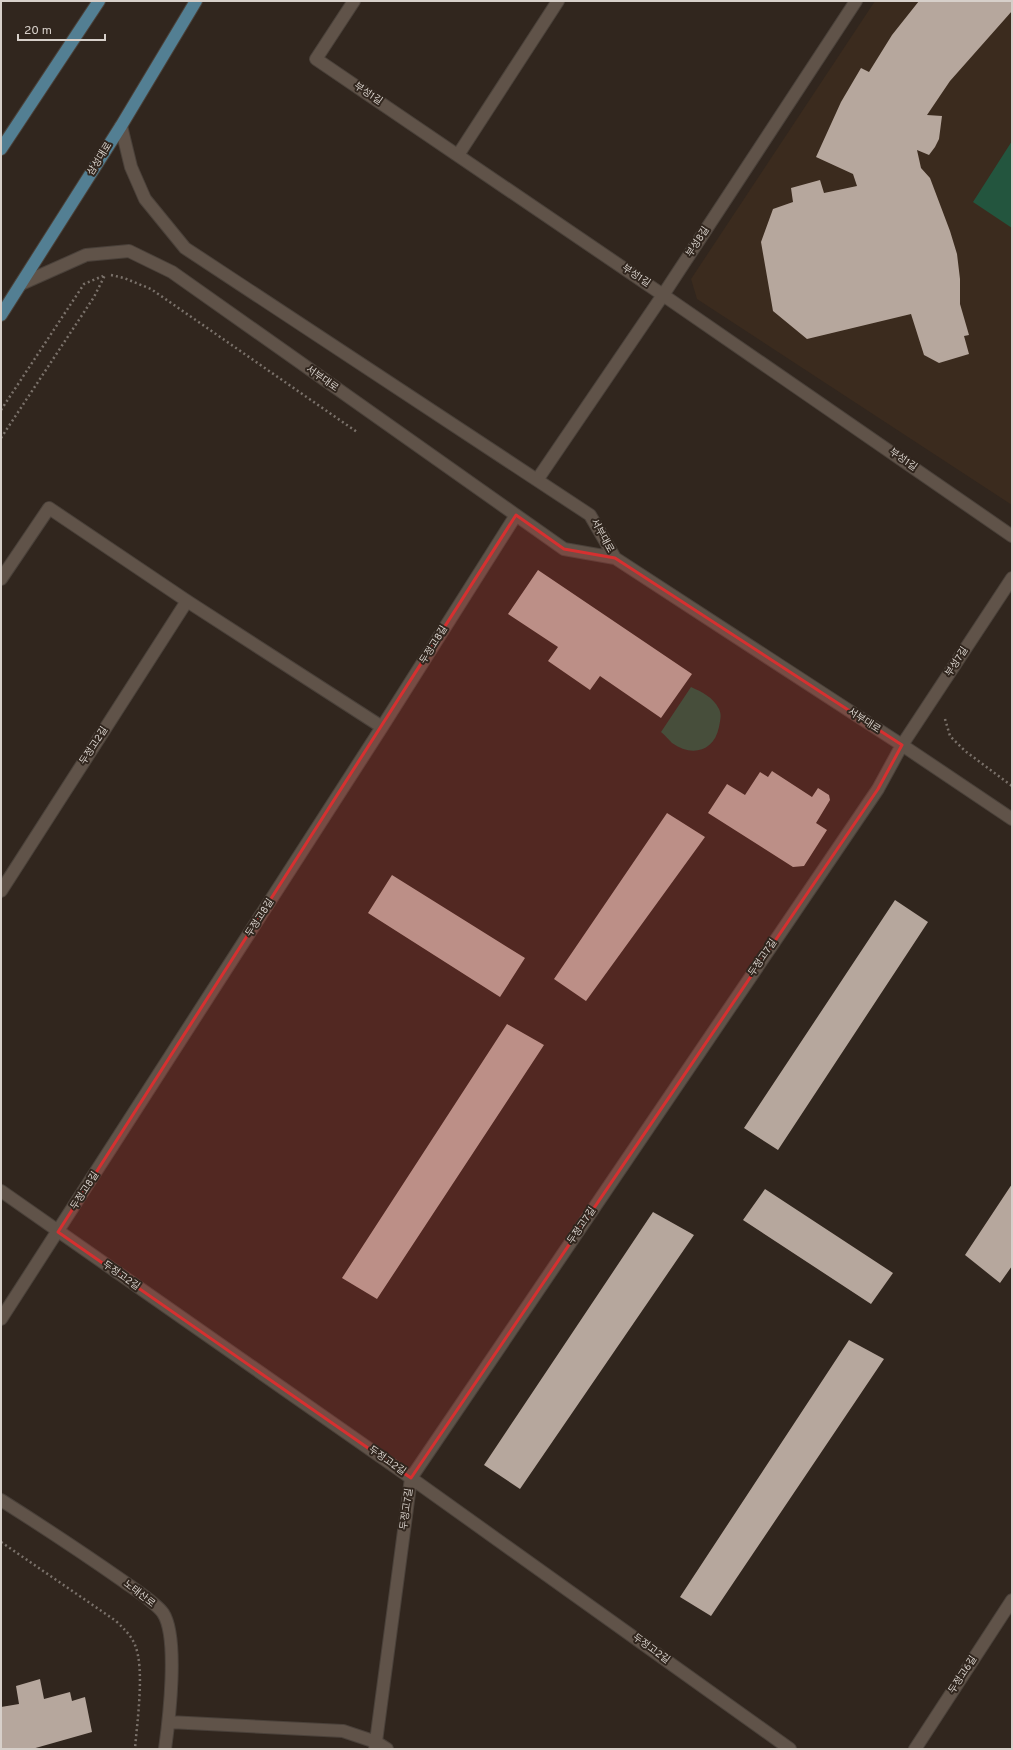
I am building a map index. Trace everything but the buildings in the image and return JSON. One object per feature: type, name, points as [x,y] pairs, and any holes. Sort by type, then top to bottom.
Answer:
[{"type":"main road","points":[[1,149],[99,1]]},
{"type":"main road","name":"삼성대로","points":[[1,315],[121,126],[196,1]]},
{"type":"street","name":"부성1길","points":[[354,1],[316,59],[663,295],[1012,536]]},
{"type":"street","points":[[458,155],[558,1]]},
{"type":"street","name":"부성8길","points":[[537,480],[663,295],[856,1]]},
{"type":"street","name":"서부대로","points":[[121,126],[131,167],[145,199],[185,248],[590,515],[614,558]]},
{"type":"street","name":"서부대로","points":[[21,284],[86,255],[129,251],[172,272],[564,549],[614,558],[902,745],[1012,820]]},
{"type":"street","points":[[1,580],[49,508],[187,601],[382,727]]},
{"type":"street","name":"두정고8길","points":[[1,1319],[516,516]]},
{"type":"street","name":"부성7길","points":[[902,745],[1012,578]]},
{"type":"street","name":"두정고2길","points":[[1,891],[187,601]]},
{"type":"street","name":"두정고7길","points":[[375,1746],[412,1478],[878,789],[902,745]]},
{"type":"street","name":"두정고2길","points":[[1,1191],[412,1478],[790,1749]]},
{"type":"street","name":"노태산로","points":[[1,1500],[103,1567],[141,1594],[163,1613],[168,1626],[172,1672],[166,1749]]},
{"type":"street","name":"두정고6길","points":[[915,1749],[1012,1600]]},
{"type":"street","points":[[169,1722],[343,1731],[375,1746],[387,1749]]},
{"type":"path","points":[[1,410],[84,284],[106,274],[124,278],[151,289],[360,434]]},
{"type":"path","points":[[1,438],[94,297],[106,274]]},
{"type":"path","points":[[945,718],[950,736],[965,751],[1012,786]]},
{"type":"path","points":[[1,1542],[116,1621],[129,1635],[135,1646],[140,1666],[136,1749]]},
{"type":"highlighted area","points":[[516,515],[564,549],[615,558],[902,745],[878,789],[411,1478],[58,1232]]},
{"type":"shaded area","points":[[875,1],[1012,1],[1012,505],[697,299],[691,279]]},
{"type":"green space","points":[[1012,141],[1012,228],[973,202]]},
{"type":"green space","points":[[691,687],[714,701],[720,711],[721,716],[719,727],[712,742],[701,750],[694,751],[687,750],[672,743],[661,732]]}]
